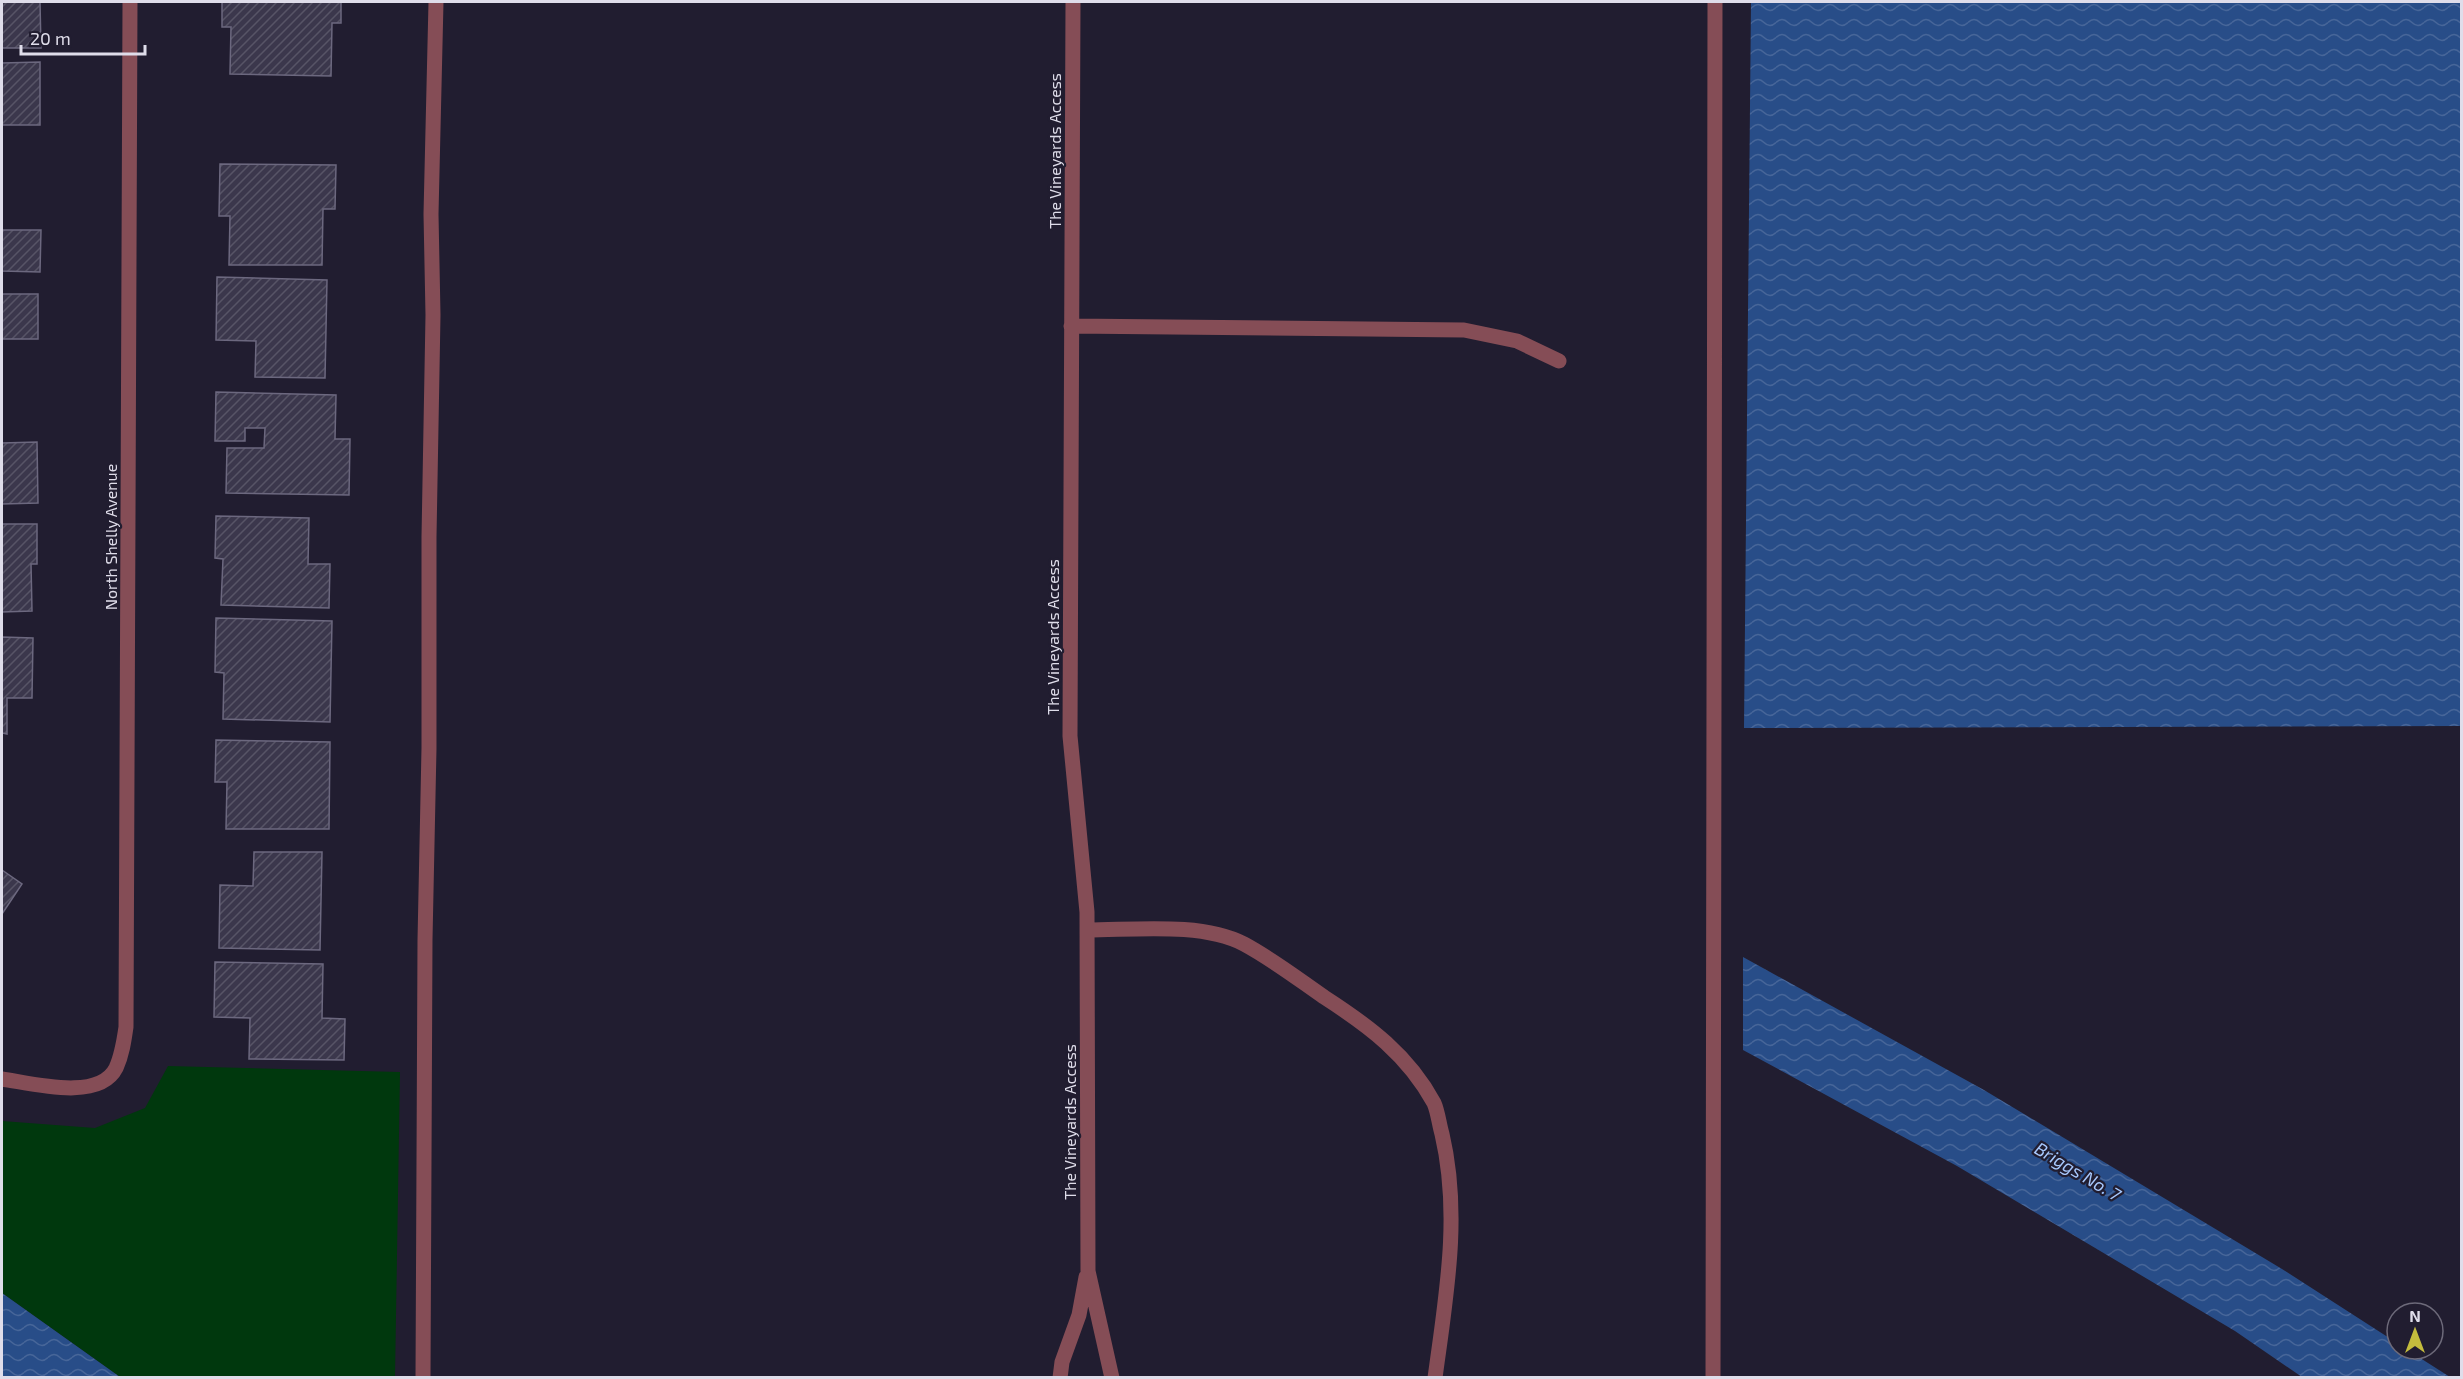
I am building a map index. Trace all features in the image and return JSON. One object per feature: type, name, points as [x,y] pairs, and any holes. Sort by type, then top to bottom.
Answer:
[{"type":"street","name":"North Shelly Avenue","points":[[2,1079],[72,1089],[98,1085],[115,1070],[126,1027],[130,2]]},
{"type":"street","points":[[423,1377],[425,940],[433,315],[431,214],[436,2]]},
{"type":"street","name":"The Vineyards Access","points":[[1060,1377],[1062,1362],[1079,1315],[1088,1271],[1087,930],[1070,736],[1073,2]]},
{"type":"street","points":[[1713,1377],[1715,2]]},
{"type":"street","points":[[1071,326],[1464,330],[1517,341],[1559,361]]},
{"type":"street","points":[[1087,930],[1192,931],[1215,934],[1244,944],[1368,1025],[1408,1064],[1435,1105],[1447,1157],[1452,1205],[1449,1268],[1435,1377]]},
{"type":"street","name":"The Vineyards Access","points":[[1088,1271],[1112,1377]]},
{"type":"green space","points":[[168,1066],[400,1072],[395,1377],[120,1377],[2,1293],[2,1121],[95,1128],[145,1108]]},
{"type":"water","points":[[1751,2],[2461,2],[2461,726],[1744,728]]},
{"type":"water","name":"Briggs No. 7","points":[[1743,957],[1984,1090],[2282,1269],[2385,1335],[2385,1361],[2425,1361],[2450,1377],[2302,1377],[2235,1331],[1957,1166],[1743,1050]]},
{"type":"water","points":[[2,1293],[120,1377],[2,1377]]},
{"type":"building","points":[[2,2],[40,2],[41,48],[2,48]]},
{"type":"building","points":[[222,2],[341,2],[341,23],[332,23],[331,76],[230,74],[231,27],[222,27]]},
{"type":"building","points":[[40,62],[40,125],[2,125],[2,63]]},
{"type":"building","points":[[220,164],[336,165],[335,209],[323,209],[322,265],[229,265],[230,216],[219,216]]},
{"type":"building","points":[[2,230],[41,230],[40,272],[2,271]]},
{"type":"building","points":[[217,277],[327,280],[325,378],[255,377],[256,341],[216,340]]},
{"type":"building","points":[[2,294],[38,294],[38,339],[2,339]]},
{"type":"building","points":[[216,392],[336,395],[335,439],[350,439],[349,495],[226,493],[227,448],[264,448],[265,428],[245,428],[245,441],[215,441]]},
{"type":"building","points":[[37,442],[38,503],[2,504],[2,443]]},
{"type":"building","points":[[216,516],[309,518],[308,564],[330,564],[329,608],[221,605],[223,559],[215,558]]},
{"type":"building","points":[[2,524],[37,524],[37,564],[31,564],[32,611],[2,612]]},
{"type":"building","points":[[216,618],[332,621],[330,722],[223,719],[224,673],[215,672]]},
{"type":"building","points":[[2,637],[33,638],[32,698],[7,698],[7,734],[2,733]]},
{"type":"building","points":[[216,740],[330,742],[329,829],[226,829],[227,782],[215,782]]},
{"type":"building","points":[[254,852],[322,852],[320,950],[219,948],[220,885],[253,886]]},
{"type":"building","points":[[2,870],[22,884],[2,914]]},
{"type":"building","points":[[215,962],[323,964],[322,1018],[345,1019],[344,1060],[249,1059],[250,1018],[214,1017]]}]
